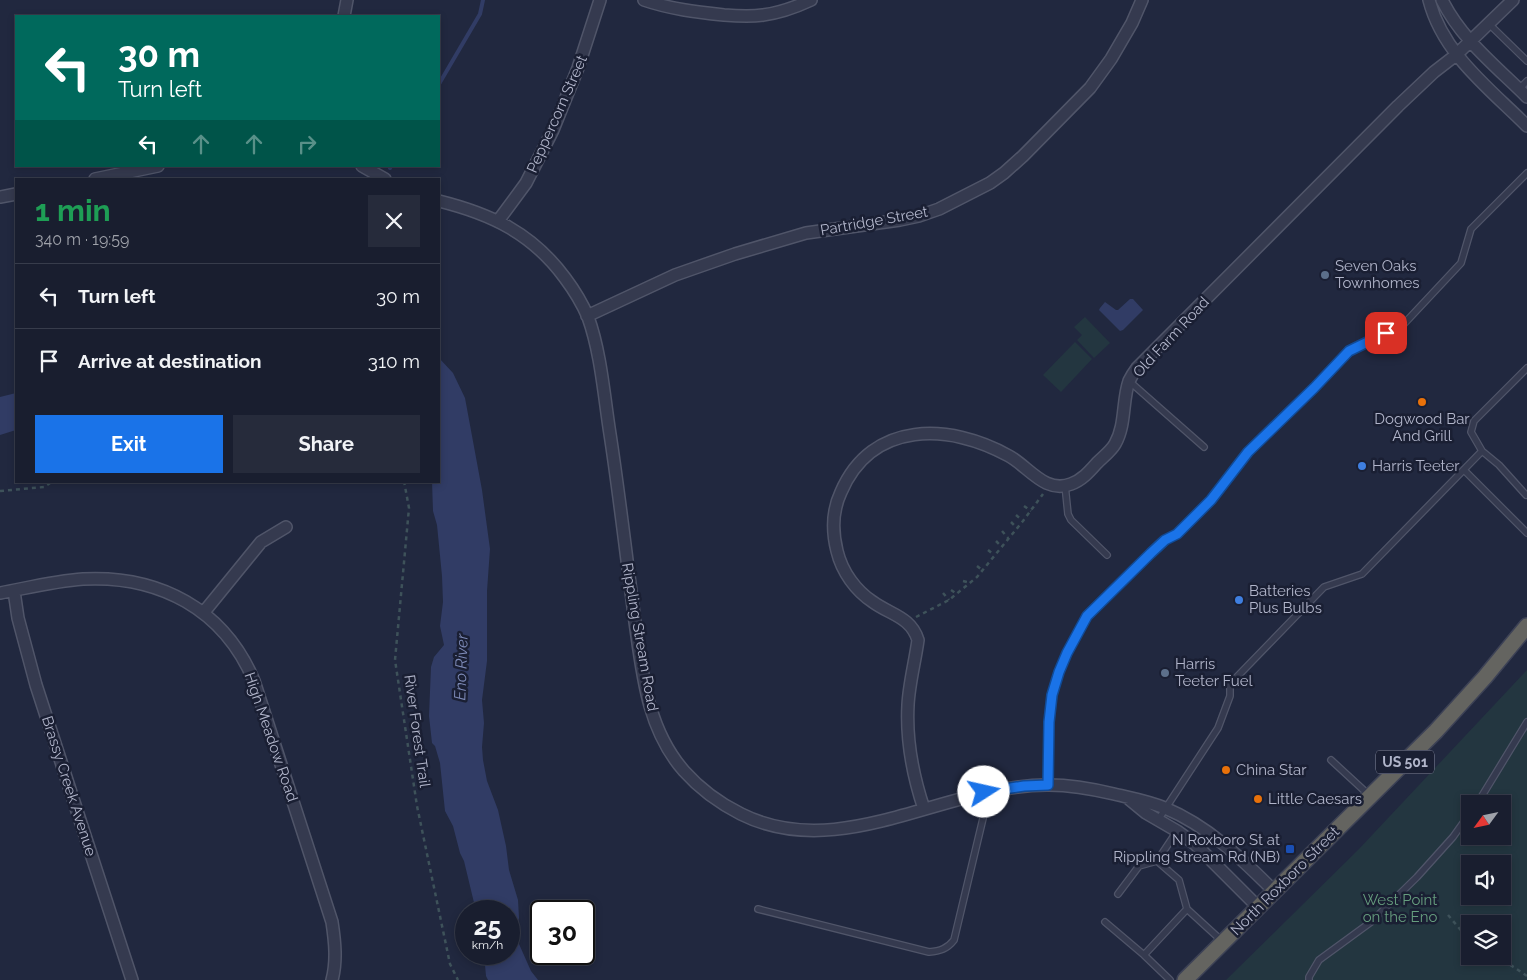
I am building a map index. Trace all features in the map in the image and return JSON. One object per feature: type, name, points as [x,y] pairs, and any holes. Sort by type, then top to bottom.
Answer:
[{"type":"highway","name":"North Roxboro Street","points":[[1185,980],[1436,731],[1527,626]]},
{"type":"street","points":[[344,15],[347,0]]},
{"type":"street","name":"Peppercorn Street","points":[[498,220],[526,183],[553,130],[578,68],[600,0]]},
{"type":"street","points":[[644,0],[689,12],[743,16],[762,15],[784,10],[811,0]]},
{"type":"street","name":"Partridge Street","points":[[587,316],[675,275],[735,254],[806,233],[919,216],[939,209],[990,183],[1022,156],[1090,88],[1111,59],[1142,0]]},
{"type":"street","points":[[1428,0],[1434,19],[1456,56],[1527,126]]},
{"type":"street","points":[[1442,0],[1455,23],[1471,42],[1524,89]]},
{"type":"street","name":"Old Farm Road","points":[[1048,484],[1052,486],[1070,485],[1086,476],[1115,444],[1121,426],[1129,381],[1137,368],[1398,106],[1434,72],[1456,56],[1513,0]]},
{"type":"street","points":[[100,178],[153,167]]},
{"type":"street","points":[[364,167],[383,178]]},
{"type":"street","points":[[0,197],[15,194]]},
{"type":"street","name":"Rippling Stream Road","points":[[440,201],[468,208],[498,220],[531,242],[544,253],[568,282],[587,316],[594,337],[608,420],[648,704],[655,723],[672,755],[693,781],[717,801],[749,818],[785,828],[800,831],[833,830],[864,825],[984,792],[1024,786],[1048,785],[1086,788],[1149,802],[1166,808],[1205,829],[1274,891]]},
{"type":"street","points":[[924,809],[916,782],[910,750],[908,705],[918,640],[915,631],[908,622],[873,602],[859,591],[844,569],[837,552],[834,536],[835,508],[840,493],[855,467],[877,448],[892,440],[921,433],[936,433],[970,438],[984,443],[1011,457],[1048,484]]},
{"type":"street","points":[[204,612],[261,542],[286,527]]},
{"type":"street","name":"High Meadow Road","points":[[0,593],[72,580],[114,579],[135,583],[165,591],[181,598],[204,612],[229,637],[249,669],[254,681],[332,922],[335,942],[335,964],[332,980]]},
{"type":"street","name":"Brassy Creek Avenue","points":[[14,591],[18,618],[36,685],[132,980]]},
{"type":"street","name":"Rippling Stream Road","points":[[1127,797],[1146,813],[1177,831],[1209,857],[1258,907]]},
{"type":"lane","points":[[1489,24],[1527,61]]},
{"type":"lane","points":[[1048,785],[1049,722],[1052,695],[1067,653],[1087,616],[1151,553],[1165,540],[1177,534],[1211,500],[1248,452],[1349,351],[1402,326],[1461,264],[1471,229],[1527,173]]},
{"type":"lane","points":[[1526,495],[1499,465],[1482,452],[1472,432],[1474,421],[1527,368]]},
{"type":"lane","points":[[1129,381],[1204,447]]},
{"type":"lane","points":[[1158,820],[1218,728],[1230,696],[1230,684],[1324,587],[1362,574],[1482,452]]},
{"type":"lane","points":[[1464,470],[1527,533]]},
{"type":"lane","points":[[1065,485],[1068,514],[1071,520],[1107,555]]},
{"type":"lane","points":[[1482,795],[1527,722]]},
{"type":"lane","points":[[1331,760],[1370,797]]},
{"type":"lane","points":[[758,909],[929,952],[942,950],[950,946],[954,940],[985,810],[984,792]]},
{"type":"lane","points":[[1309,980],[1319,960],[1381,913],[1433,860],[1461,826]]},
{"type":"lane","points":[[1118,894],[1139,866],[1157,860],[1177,831]]},
{"type":"lane","points":[[1157,860],[1179,880],[1188,909],[1223,942]]},
{"type":"lane","points":[[1144,955],[1188,909]]},
{"type":"lane","points":[[1105,922],[1170,980]]},
{"type":"path","points":[[0,491],[44,487],[50,483]]},
{"type":"path","name":"River Forest Trail","points":[[404,483],[409,508],[395,660],[416,806],[450,964],[458,980]]},
{"type":"path","points":[[908,622],[949,600],[970,583],[1031,511],[1048,484]]},
{"type":"path","points":[[1024,506],[1031,511]]},
{"type":"path","points":[[1016,515],[1023,521]]},
{"type":"path","points":[[1011,522],[1017,528]]},
{"type":"path","points":[[1002,531],[1008,538]]},
{"type":"path","points":[[996,541],[1001,546]]},
{"type":"path","points":[[988,550],[994,555]]},
{"type":"path","points":[[977,566],[982,570]]},
{"type":"path","points":[[963,581],[970,583]]},
{"type":"path","points":[[951,590],[957,594]]},
{"type":"path","points":[[943,593],[949,600]]},
{"type":"path","points":[[1448,915],[1461,930]]},
{"type":"path","points":[[1510,965],[1527,976]]},
{"type":"green space","points":[[1085,317],[1110,343],[1094,358],[1077,340],[1082,335],[1074,327]]},
{"type":"green space","points":[[1075,342],[1092,359],[1061,392],[1043,375]]},
{"type":"green space","name":"West Point on the Eno","points":[[1527,670],[1527,980],[1226,980],[1359,849]]},
{"type":"water","points":[[1130,299],[1133,299],[1143,310],[1120,331],[1099,310],[1105,302],[1118,310]]},
{"type":"water","name":"Eno River","points":[[440,359],[453,373],[465,398],[482,490],[490,549],[487,591],[487,661],[482,700],[484,723],[483,760],[487,781],[498,810],[509,870],[518,900],[473,900],[453,826],[445,811],[440,763],[435,746],[432,743],[429,716],[431,667],[434,657],[444,645],[440,626],[443,602],[437,525],[433,511],[432,483],[440,483]]},
{"type":"water","points":[[15,393],[15,430],[0,435],[0,397]]},
{"type":"water","points":[[520,946],[531,971],[538,980],[488,980],[485,965],[520,965]]},
{"type":"waterway","points":[[440,82],[480,14],[483,0]]},
{"type":"place","name":"Seven Oaks Townhomes","points":[[1325,275]]},
{"type":"place","name":"Dogwood Bar And Grill","points":[[1422,402]]},
{"type":"place","name":"Harris Teeter","points":[[1362,466]]},
{"type":"place","name":"Batteries Plus Bulbs","points":[[1239,600]]},
{"type":"place","name":"Harris Teeter Fuel","points":[[1165,673]]},
{"type":"place","name":"China Star","points":[[1226,770]]},
{"type":"place","name":"Little Caesars","points":[[1258,799]]},
{"type":"place","name":"N Roxboro St at Rippling Stream Rd (NB)","points":[[1290,849]]},
{"type":"route","points":[[984,792],[1024,786],[1048,785],[1049,722],[1052,695],[1067,653],[1087,616],[1151,553],[1165,540],[1177,534],[1211,500],[1248,452],[1349,351],[1386,333]]}]
